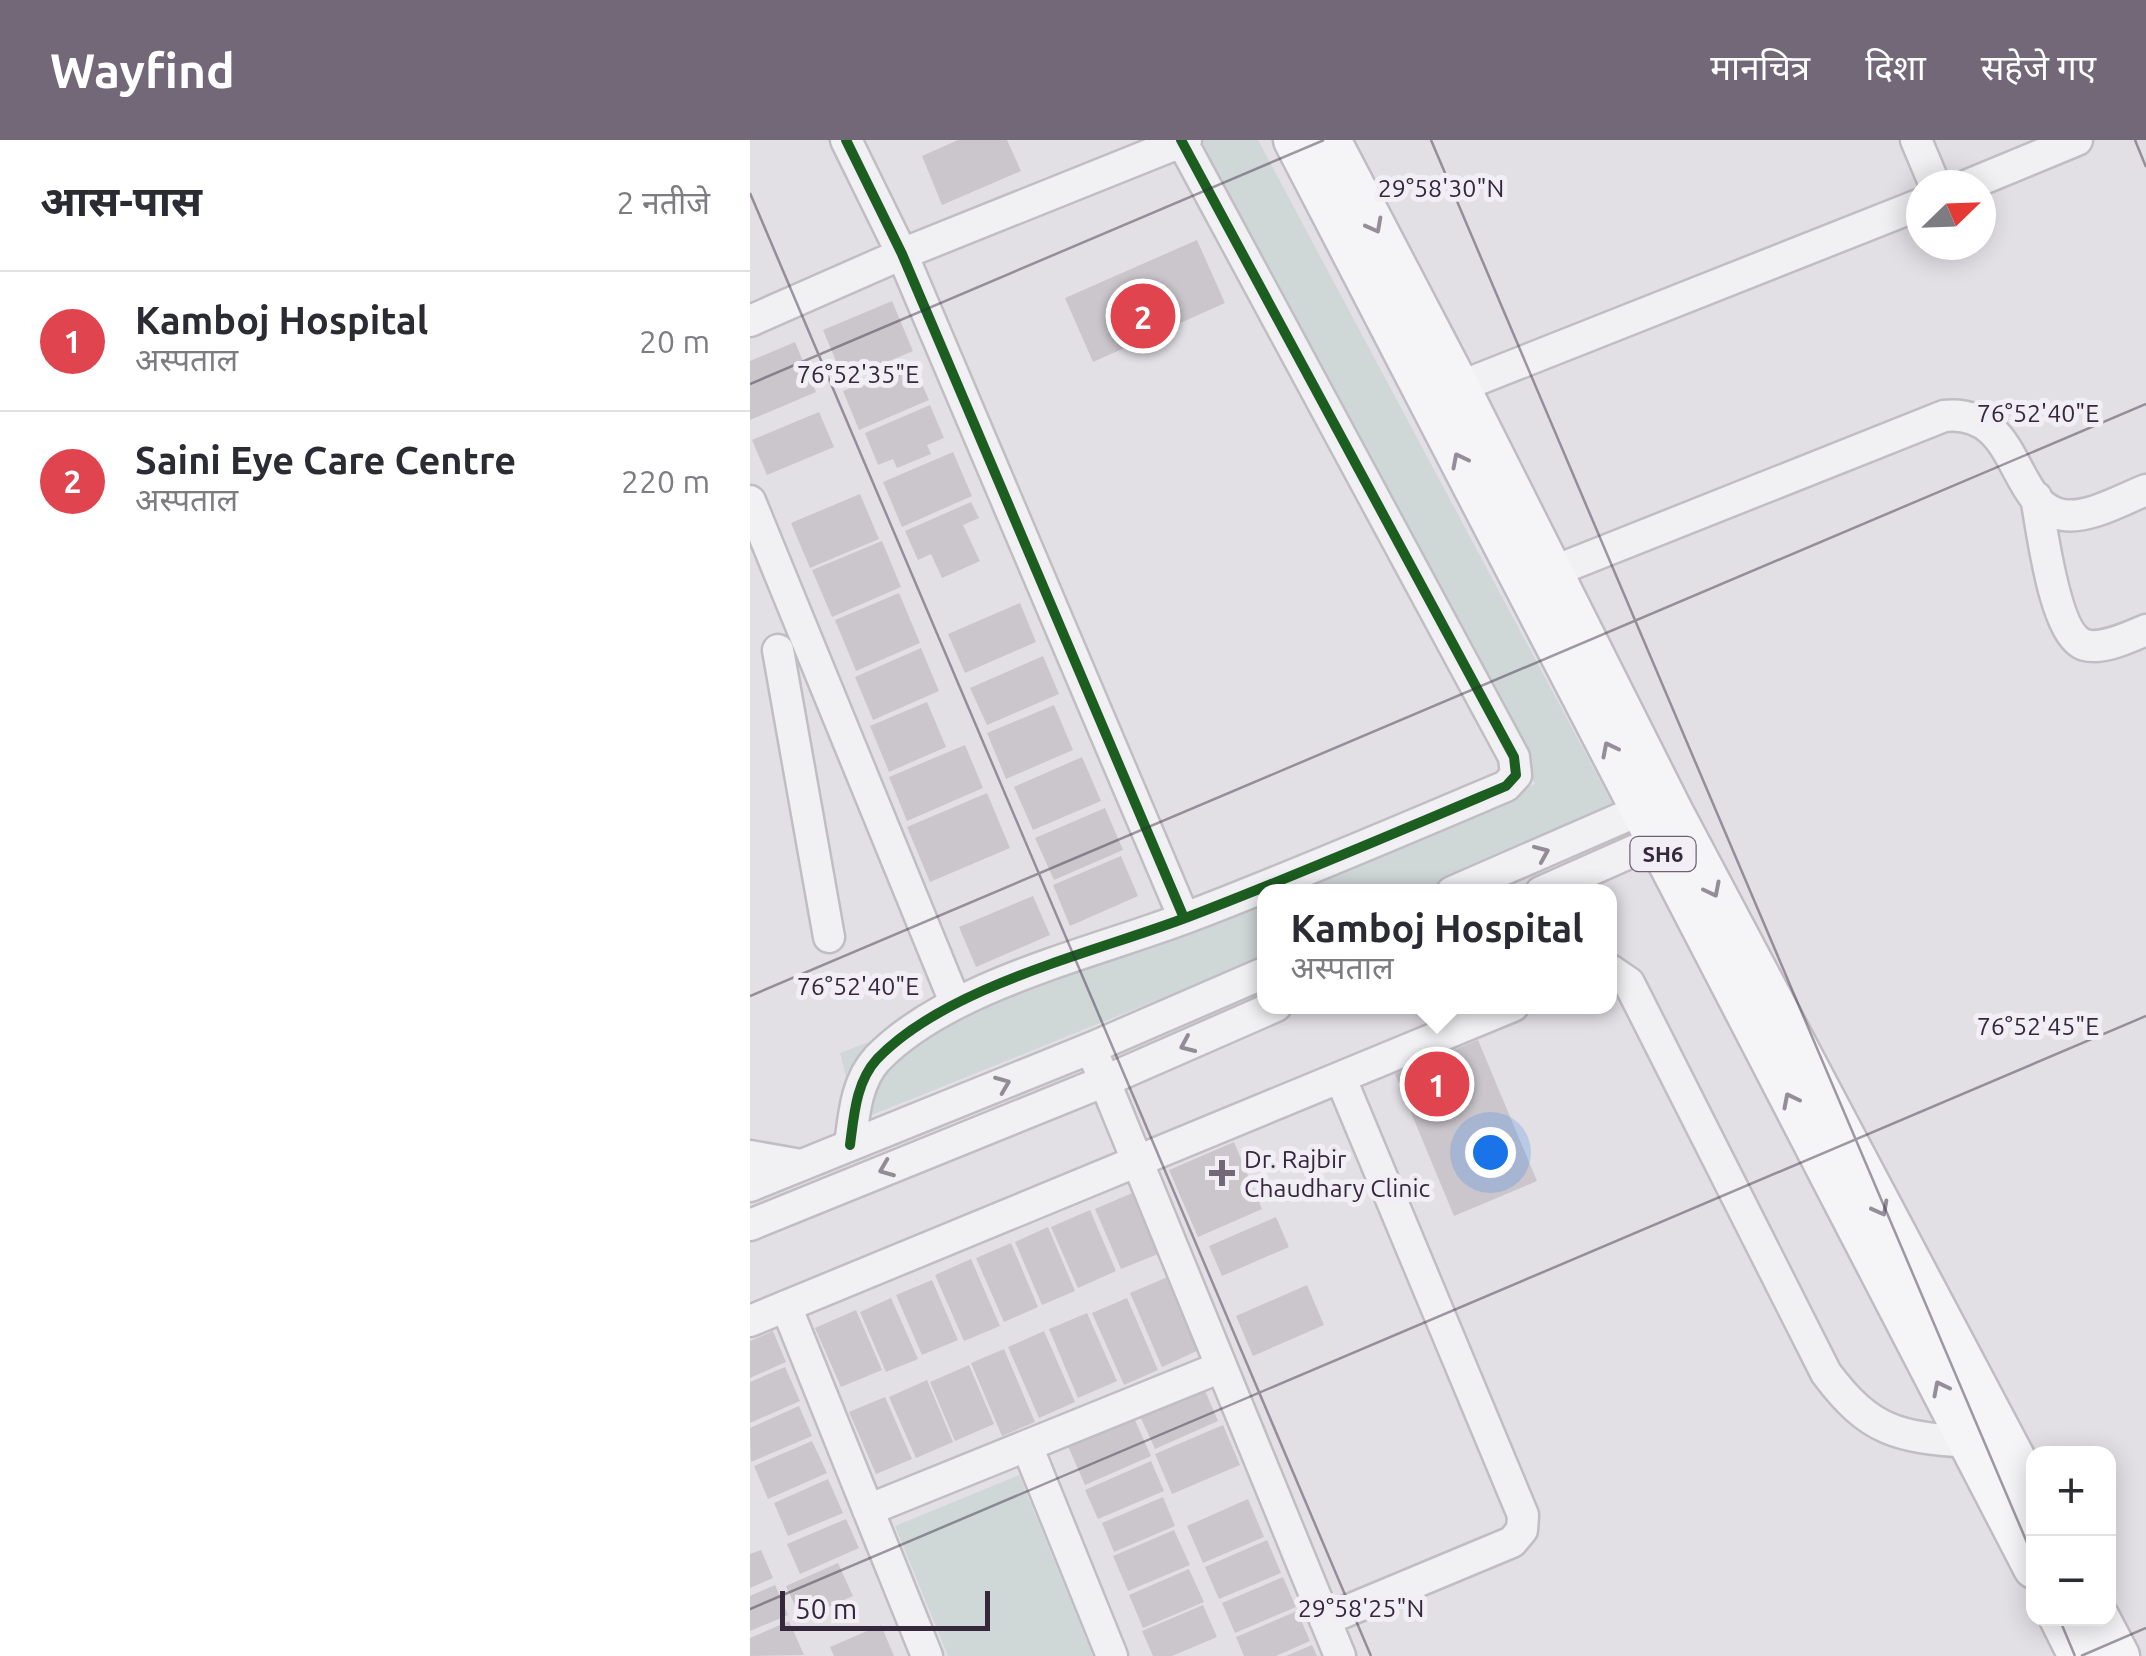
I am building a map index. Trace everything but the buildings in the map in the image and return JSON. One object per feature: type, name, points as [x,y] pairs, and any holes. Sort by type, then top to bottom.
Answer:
[{"type":"main road","name":"SH6","points":[[1294,140],[1656,821],[2026,1482]]},
{"type":"main road","name":"SH6","points":[[1330,140],[1552,572],[1656,821],[2026,1553]]},
{"type":"main road","points":[[2064,1626],[2080,1656]]},
{"type":"main road","points":[[2103,1626],[2119,1656]]},
{"type":"street","points":[[846,140],[902,254],[1184,918]]},
{"type":"street","points":[[1916,140],[1928,170]]},
{"type":"street","points":[[750,322],[902,254],[1183,141],[1514,757],[1516,775],[1506,786],[1267,884]]},
{"type":"street","points":[[1996,173],[2070,141]]},
{"type":"street","points":[[1459,388],[1906,210]]},
{"type":"street","points":[[1552,572],[1944,416],[1964,414],[1984,422],[2002,441],[2048,510],[2065,516],[2087,512],[2146,490]]},
{"type":"street","points":[[2036,497],[2061,618],[2074,640],[2089,646],[2107,644],[2146,630]]},
{"type":"street","points":[[750,502],[956,1002]]},
{"type":"street","points":[[808,642],[764,654],[830,937]]},
{"type":"street","points":[[1475,884],[1656,821]]},
{"type":"street","points":[[1554,884],[1656,821]]},
{"type":"street","points":[[850,1145],[864,1076],[878,1058],[956,1002],[1257,888]]},
{"type":"street","points":[[1617,973],[1629,983],[1837,1388],[1876,1424],[1916,1438],[1968,1442]]},
{"type":"street","points":[[750,1186],[1257,976]]},
{"type":"street","points":[[750,1225],[1105,1081],[1258,1014]]},
{"type":"street","points":[[750,1321],[1494,1014]]},
{"type":"street","points":[[1091,1048],[1340,1656]]},
{"type":"street","points":[[1325,1620],[1512,1542],[1522,1530],[1523,1515],[1341,1079]]},
{"type":"street","points":[[750,1156],[802,1165]]},
{"type":"street","points":[[786,1306],[927,1656]]},
{"type":"street","points":[[868,1510],[1222,1367]]},
{"type":"street","points":[[1027,1446],[1112,1656]]},
{"type":"shaded area","points":[[1198,140],[1258,140],[1619,816],[1447,884],[1277,884],[1535,784]]},
{"type":"shaded area","points":[[1257,892],[1257,960],[857,1121],[840,1053]]},
{"type":"shaded area","points":[[1019,1475],[1093,1656],[948,1656],[895,1526]]},
{"type":"cycle path","points":[[846,140],[902,254],[1184,918]]},
{"type":"cycle path","points":[[1181,140],[1514,757],[1516,775],[1506,786],[1270,884]]},
{"type":"cycle path","points":[[850,1145],[857,1099],[870,1068],[907,1033],[942,1011],[1023,974],[1257,889]]},
{"type":"place","name":"Saini Eye Care Centre","points":[[1143,316]]},
{"type":"place","name":"Kamboj Hospital","points":[[1437,1084]]},
{"type":"place","name":"Dr. Rajbir Chaudhary Clinic","points":[[1222,1173]]}]
